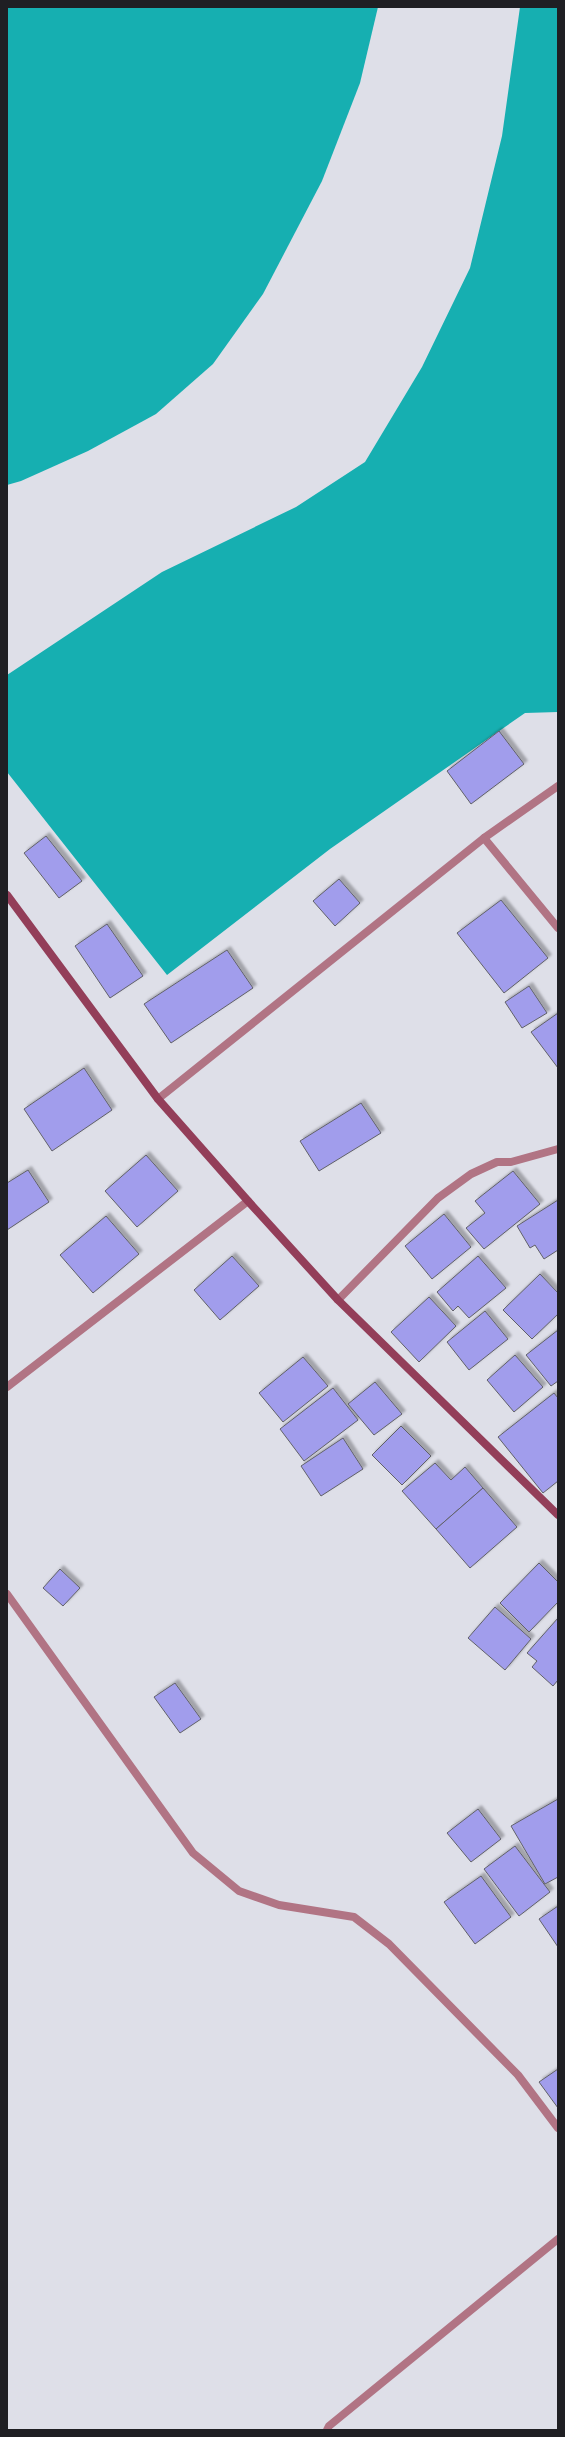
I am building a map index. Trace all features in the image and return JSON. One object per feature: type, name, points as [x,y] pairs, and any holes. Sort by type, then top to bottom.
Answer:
[{"type":"street","points":[[158,1099],[484,838],[558,786]]},
{"type":"street","points":[[484,838],[558,928]]},
{"type":"street","points":[[7,895],[158,1099],[248,1201],[338,1300],[558,1515]]},
{"type":"street","points":[[338,1300],[438,1198],[471,1174],[497,1162],[511,1162],[558,1149]]},
{"type":"street","points":[[7,1387],[248,1201]]},
{"type":"street","points":[[7,1594],[193,1853],[239,1891],[279,1905],[354,1917],[360,1921],[389,1944],[518,2075],[558,2128]]},
{"type":"street","points":[[327,2430],[329,2426],[558,2239]]},
{"type":"water","points":[[7,7],[378,7],[360,83],[322,181],[263,294],[213,364],[156,414],[88,451],[21,481],[7,485]]},
{"type":"water","points":[[520,7],[558,7],[558,712],[525,713],[330,849],[167,975],[7,772],[7,675],[162,572],[296,507],[365,462],[422,367],[470,268],[502,136]]},
{"type":"building","points":[[499,731],[524,764],[471,804],[447,771]]},
{"type":"building","points":[[46,836],[82,881],[59,898],[24,853]]},
{"type":"building","points":[[339,879],[360,903],[335,926],[313,901]]},
{"type":"building","points":[[501,900],[548,958],[504,993],[457,933]]},
{"type":"building","points":[[107,924],[143,976],[110,998],[75,946]]},
{"type":"building","points":[[227,950],[253,988],[171,1043],[144,1004]]},
{"type":"building","points":[[529,986],[547,1013],[522,1028],[505,1002]]},
{"type":"building","points":[[558,1013],[558,1068],[531,1032]]},
{"type":"building","points":[[84,1068],[112,1110],[52,1151],[24,1109]]},
{"type":"building","points":[[361,1103],[381,1133],[319,1171],[300,1141]]},
{"type":"building","points":[[146,1155],[178,1191],[137,1227],[105,1191]]},
{"type":"building","points":[[28,1170],[49,1202],[7,1230],[7,1183]]},
{"type":"building","points":[[513,1171],[540,1204],[484,1249],[466,1228],[485,1213],[475,1201]]},
{"type":"building","points":[[558,1200],[558,1250],[544,1259],[535,1245],[530,1248],[517,1226]]},
{"type":"building","points":[[444,1214],[471,1247],[432,1279],[405,1246]]},
{"type":"building","points":[[106,1216],[139,1254],[93,1293],[60,1255]]},
{"type":"building","points":[[232,1256],[259,1286],[220,1320],[194,1290]]},
{"type":"building","points":[[478,1256],[506,1288],[469,1318],[458,1306],[453,1311],[437,1292]]},
{"type":"building","points":[[540,1274],[558,1293],[558,1314],[532,1339],[503,1310]]},
{"type":"building","points":[[429,1297],[456,1326],[419,1362],[391,1332]]},
{"type":"building","points":[[485,1311],[508,1339],[469,1370],[447,1342]]},
{"type":"building","points":[[558,1330],[558,1381],[551,1386],[526,1355]]},
{"type":"building","points":[[515,1355],[543,1387],[514,1412],[487,1380]]},
{"type":"building","points":[[303,1357],[328,1386],[283,1422],[259,1393]]},
{"type":"building","points":[[375,1382],[402,1414],[374,1435],[348,1404]]},
{"type":"building","points":[[333,1388],[358,1420],[304,1461],[280,1429]]},
{"type":"building","points":[[554,1393],[558,1398],[558,1481],[543,1493],[498,1437]]},
{"type":"building","points":[[401,1426],[431,1456],[402,1485],[372,1455]]},
{"type":"building","points":[[343,1438],[363,1469],[321,1496],[301,1466]]},
{"type":"building","points":[[435,1463],[451,1480],[465,1467],[483,1488],[436,1529],[402,1491]]},
{"type":"building","points":[[483,1488],[517,1527],[470,1568],[436,1529]]},
{"type":"building","points":[[539,1563],[558,1582],[558,1602],[529,1632],[500,1603]]},
{"type":"building","points":[[60,1569],[80,1588],[63,1606],[43,1588]]},
{"type":"building","points":[[495,1607],[531,1639],[505,1670],[468,1638]]},
{"type":"building","points":[[558,1618],[558,1680],[553,1686],[532,1667],[537,1661],[527,1653]]},
{"type":"building","points":[[175,1683],[201,1719],[180,1733],[154,1697]]},
{"type":"building","points":[[558,1799],[558,1877],[545,1884],[511,1826]]},
{"type":"building","points":[[478,1809],[501,1839],[471,1862],[447,1833]]},
{"type":"building","points":[[515,1846],[550,1892],[519,1916],[484,1869]]},
{"type":"building","points":[[481,1876],[511,1917],[475,1944],[444,1902]]},
{"type":"building","points":[[558,1906],[558,1947],[539,1919]]},
{"type":"building","points":[[558,2069],[558,2108],[539,2082]]}]
